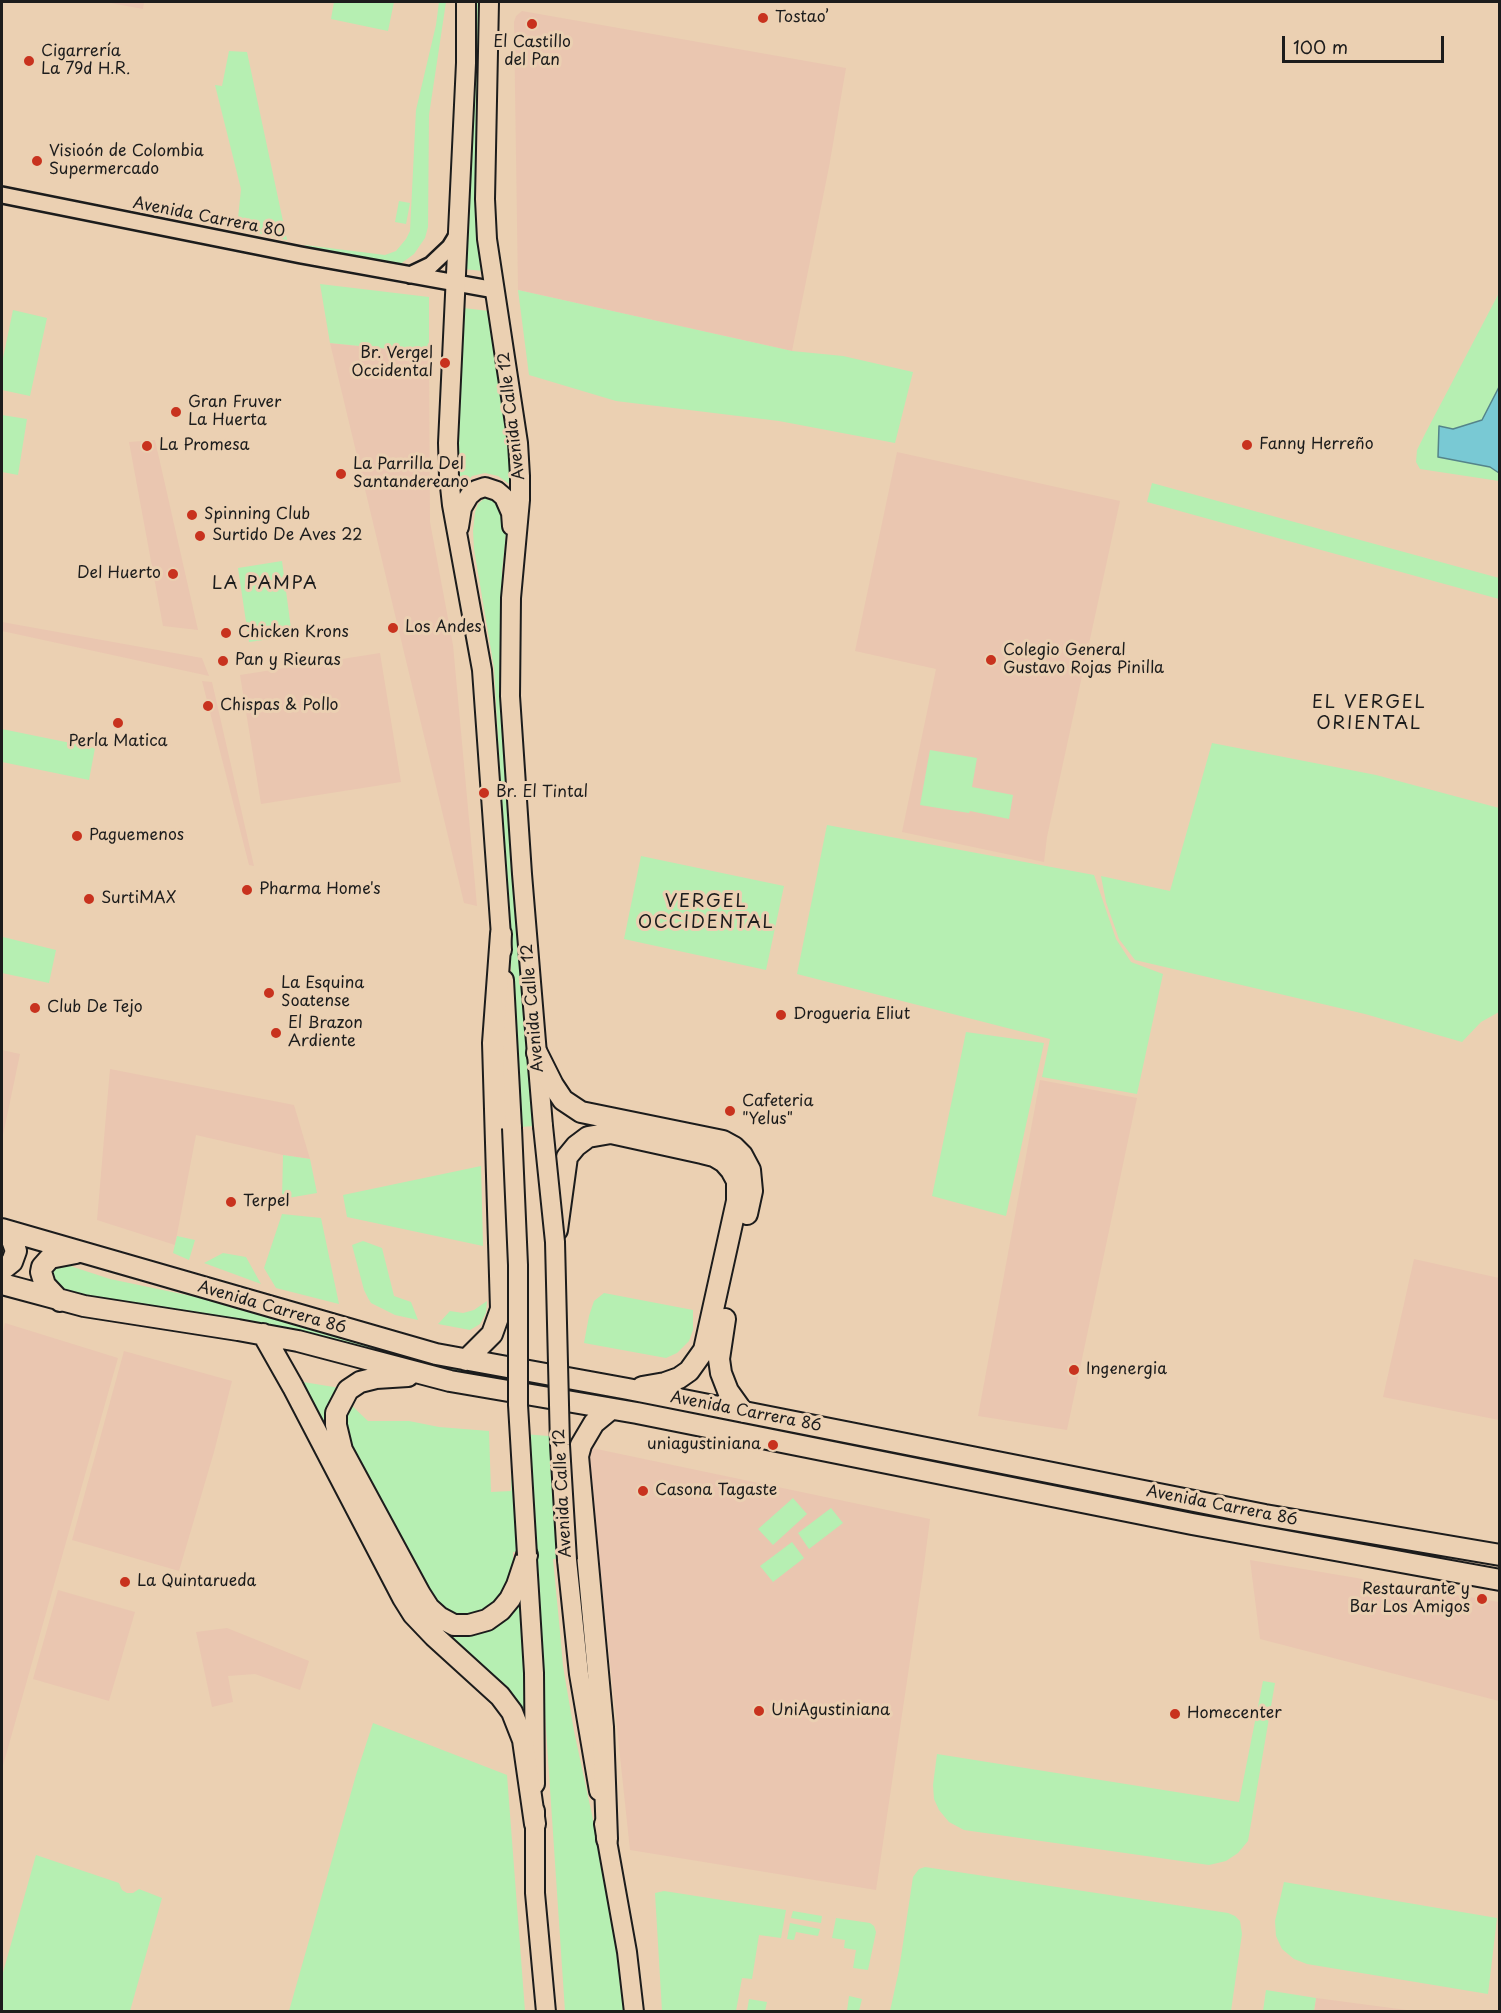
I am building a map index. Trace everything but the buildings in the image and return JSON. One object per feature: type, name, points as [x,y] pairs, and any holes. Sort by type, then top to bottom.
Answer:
[{"type":"main road","name":"Avenida Calle 12","points":[[466,2],[466,63],[448,462],[450,494],[482,670],[509,1060],[518,1265],[518,1405],[535,1692],[535,1885],[546,2012]]},
{"type":"main road","name":"Avenida Calle 12","points":[[489,2],[485,199],[487,238],[520,465],[520,500],[511,598],[511,714],[543,1126],[555,1242],[560,1445],[567,1560],[582,1699],[627,1952],[634,2012]]},
{"type":"main road","points":[[457,536],[462,508],[469,496],[476,490],[490,488],[497,491],[508,503],[511,513],[514,554]]},
{"type":"main road","points":[[466,1360],[492,1334],[501,1309],[493,1043],[501,934]]},
{"type":"main road","points":[[537,1053],[563,1100],[580,1112],[723,1141],[734,1147],[747,1162],[752,1191],[720,1342],[719,1359],[723,1381],[743,1412]]},
{"type":"main road","points":[[555,1242],[567,1157],[588,1137],[610,1133],[714,1156],[724,1162],[737,1181],[737,1201],[704,1350],[689,1371],[678,1378],[649,1387],[628,1389]]},
{"type":"main road","points":[[2,1270],[12,1262],[16,1251],[3,1229]]},
{"type":"main road","name":"Avenida Carrera 86","points":[[3,1229],[436,1354],[628,1389],[1265,1515],[1500,1555]]},
{"type":"main road","points":[[60,1301],[45,1285],[41,1272],[42,1267],[46,1260],[56,1255],[81,1252]]},
{"type":"main road","name":"Avenida Carrera 86","points":[[2,1284],[60,1301],[109,1311],[263,1334],[317,1346],[428,1377],[611,1409],[1192,1524],[1500,1580]]},
{"type":"main road","points":[[263,1334],[293,1386],[413,1614],[500,1696],[512,1712],[524,1740],[535,1824]]},
{"type":"main road","points":[[428,1377],[376,1378],[360,1382],[348,1390],[336,1413],[336,1425],[342,1450],[420,1594],[429,1608],[439,1617],[454,1624],[469,1625],[487,1620],[501,1610],[510,1599],[527,1555]]},
{"type":"main road","points":[[607,1839],[603,1727],[578,1456],[581,1445],[594,1424],[611,1409]]},
{"type":"street","name":"Avenida Carrera 80","points":[[2,195],[301,255],[495,290]]},
{"type":"street","points":[[410,275],[441,256],[458,234]]},
{"type":"shaded area","points":[[105,2],[144,2],[143,9]]},
{"type":"shaded area","points":[[522,11],[846,68],[829,167],[792,351],[518,290],[514,22],[516,16]]},
{"type":"shaded area","points":[[330,343],[429,353],[430,522],[453,645],[477,906],[464,903]]},
{"type":"shaded area","points":[[155,440],[198,630],[163,626],[129,442]]},
{"type":"shaded area","name":"Colegio General Gustavo Rojas Pinilla","points":[[897,452],[1120,501],[1047,837],[1044,862],[902,832],[936,669],[855,651]]},
{"type":"shaded area","points":[[2,622],[202,658],[209,676],[2,631]]},
{"type":"shaded area","points":[[380,653],[401,782],[261,804],[240,675]]},
{"type":"shaded area","points":[[202,681],[212,682],[254,866],[249,865]]},
{"type":"shaded area","points":[[2,1050],[20,1054],[2,1140]]},
{"type":"shaded area","points":[[110,1069],[294,1105],[310,1159],[196,1135],[175,1245],[97,1220]]},
{"type":"shaded area","points":[[1040,1080],[1137,1098],[1067,1430],[978,1416]]},
{"type":"shaded area","points":[[1414,1259],[1499,1278],[1499,1420],[1383,1397]]},
{"type":"shaded area","points":[[5,1323],[118,1358],[2,1769],[2,1336]]},
{"type":"shaded area","points":[[124,1351],[232,1381],[179,1571],[72,1540]]},
{"type":"shaded area","name":"UniAgustiniana","points":[[587,1447],[930,1519],[876,1890],[630,1850]]},
{"type":"shaded area","points":[[1250,1560],[1499,1602],[1499,1701],[1260,1639]]},
{"type":"shaded area","points":[[58,1590],[135,1612],[109,1701],[33,1679]]},
{"type":"shaded area","points":[[227,1628],[309,1661],[300,1690],[255,1674],[228,1676],[233,1702],[212,1707],[196,1632]]},
{"type":"shaded area","points":[[1316,1998],[1414,2011],[1314,2012]]},
{"type":"green space","points":[[334,2],[394,2],[388,31],[331,19]]},
{"type":"green space","points":[[439,2],[446,2],[429,115],[428,227],[425,238],[414,254],[399,265],[308,252],[305,245],[385,255],[396,251],[406,239],[410,231],[416,110],[436,25]]},
{"type":"green space","points":[[470,2],[482,2],[484,271],[463,269]]},
{"type":"green space","points":[[229,51],[247,52],[287,240],[237,228],[241,189],[215,85],[222,86]]},
{"type":"green space","points":[[399,201],[410,203],[406,224],[395,222]]},
{"type":"green space","points":[[320,284],[429,297],[429,353],[330,343]]},
{"type":"green space","points":[[518,290],[792,351],[843,356],[913,372],[895,443],[779,421],[616,401],[529,375]]},
{"type":"green space","points":[[1499,293],[1499,481],[1420,469],[1416,462],[1417,450]]},
{"type":"green space","points":[[463,308],[489,311],[499,372],[512,486],[498,476],[485,473],[472,476],[458,493],[458,438]]},
{"type":"green space","points":[[13,310],[47,318],[30,396],[2,390],[2,363]]},
{"type":"green space","points":[[2,415],[27,419],[18,475],[2,472]]},
{"type":"green space","points":[[1152,483],[1499,578],[1499,599],[1147,502]]},
{"type":"green space","points":[[486,497],[493,497],[498,502],[507,525],[502,571],[503,701],[534,1126],[520,1127],[494,668],[473,531],[478,504]]},
{"type":"green space","points":[[282,561],[292,636],[249,642],[238,568]]},
{"type":"green space","points":[[2,729],[95,748],[89,780],[2,762]]},
{"type":"green space","points":[[1212,743],[1376,775],[1499,808],[1499,1012],[1481,1022],[1462,1042],[1365,1014],[1135,960],[1119,939],[1106,902],[1101,876],[1170,891]]},
{"type":"green space","points":[[930,750],[977,758],[972,787],[1013,795],[1009,819],[970,811],[969,813],[920,805]]},
{"type":"green space","points":[[827,825],[1094,875],[1116,939],[1131,962],[1163,974],[1137,1094],[1042,1077],[1050,1039],[797,974]]},
{"type":"green space","points":[[641,856],[784,886],[766,970],[624,939]]},
{"type":"green space","points":[[3,937],[56,950],[49,983],[2,973]]},
{"type":"green space","points":[[966,1032],[1044,1043],[1006,1216],[932,1196]]},
{"type":"green space","points":[[283,1155],[310,1159],[317,1193],[282,1199]]},
{"type":"green space","points":[[481,1166],[483,1246],[347,1217],[343,1195]]},
{"type":"green space","points":[[282,1214],[321,1218],[339,1304],[276,1288],[264,1268]]},
{"type":"green space","points":[[177,1236],[195,1240],[189,1260],[173,1253]]},
{"type":"green space","points":[[363,1241],[382,1248],[394,1296],[411,1302],[418,1320],[395,1315],[371,1303],[364,1290],[352,1245]]},
{"type":"green space","points":[[223,1253],[246,1257],[261,1284],[204,1263]]},
{"type":"green space","points":[[58,1262],[110,1279],[244,1307],[423,1363],[510,1377],[509,1385],[56,1289],[48,1272]]},
{"type":"green space","points":[[604,1293],[693,1310],[693,1330],[689,1341],[677,1353],[666,1358],[584,1343],[594,1301]]},
{"type":"green space","points":[[487,1301],[486,1313],[480,1324],[470,1330],[438,1324],[450,1311],[463,1313],[474,1310]]},
{"type":"green space","points":[[297,1381],[340,1388],[329,1409],[327,1425],[331,1440],[419,1608],[437,1626],[464,1633],[487,1630],[502,1622],[520,1598],[530,1745],[517,1711],[436,1633],[415,1609]]},
{"type":"green space","points":[[620,1397],[764,1424],[762,1429],[619,1402]]},
{"type":"green space","points":[[348,1402],[368,1421],[409,1421],[439,1427],[489,1431],[491,1492],[511,1491],[512,1433],[572,1438],[570,1451],[575,1558],[553,1559],[563,1666],[574,1731],[622,1955],[626,2011],[565,2011],[534,1551],[513,1552],[513,1564],[507,1589],[491,1608],[477,1616],[461,1618],[447,1614],[433,1602],[349,1451],[344,1415]]},
{"type":"green space","points":[[793,1498],[807,1514],[773,1545],[758,1529]]},
{"type":"green space","points":[[831,1508],[843,1523],[809,1549],[798,1533]]},
{"type":"green space","points":[[792,1542],[804,1558],[773,1582],[760,1566]]},
{"type":"green space","points":[[1263,1681],[1275,1683],[1248,1841],[1238,1853],[1226,1861],[1209,1865],[964,1830],[949,1822],[939,1810],[934,1799],[933,1785],[937,1754],[1239,1802]]},
{"type":"green space","points":[[373,1723],[507,1775],[525,2011],[289,2011]]},
{"type":"green space","points":[[36,1855],[119,1883],[122,1890],[127,1893],[133,1893],[139,1889],[162,1898],[130,2011],[2,2011],[2,1976]]},
{"type":"green space","points":[[925,1867],[1228,1913],[1235,1916],[1240,1921],[1242,1934],[1231,2011],[890,2011],[899,1970],[913,1877],[919,1869]]},
{"type":"green space","points":[[1284,1882],[1497,1918],[1488,1994],[1307,1964],[1294,1959],[1282,1949],[1276,1936],[1275,1921]]},
{"type":"green space","points":[[664,1891],[786,1910],[781,1938],[759,1935],[752,1979],[742,1978],[736,2011],[662,2011],[655,1893]]},
{"type":"green space","points":[[793,1911],[822,1916],[821,1923],[791,1918]]},
{"type":"green space","points":[[836,1918],[870,1923],[874,1926],[876,1932],[868,1970],[853,1968],[856,1950],[844,1948],[845,1940],[832,1938]]},
{"type":"green space","points":[[790,1923],[820,1929],[818,1936],[796,1932],[794,1940],[787,1939]]},
{"type":"green space","points":[[1266,1990],[1316,1998],[1314,2011],[1263,2011]]},
{"type":"green space","points":[[849,1996],[862,1999],[859,2011],[847,2011]]},
{"type":"green space","points":[[749,1999],[767,2002],[765,2011],[747,2011]]},
{"type":"water","points":[[1499,387],[1499,473],[1490,467],[1438,457],[1439,426],[1453,429],[1482,420]]},
{"type":"place","name":"Tostao’","points":[[763,18]]},
{"type":"place","name":"El Castillo del Pan","points":[[532,24]]},
{"type":"place","name":"Cigarrería La 79d H.R.","points":[[29,61]]},
{"type":"place","name":"Visioón de Colombia Supermercado","points":[[37,161]]},
{"type":"place","name":"Br. Vergel Occidental","points":[[445,363]]},
{"type":"place","name":"Gran Fruver La Huerta","points":[[176,412]]},
{"type":"place","name":"Fanny Herreño","points":[[1247,445]]},
{"type":"place","name":"La Promesa","points":[[147,446]]},
{"type":"place","name":"La Parrilla Del Santandereano","points":[[341,474]]},
{"type":"place","name":"Spinning Club","points":[[192,515]]},
{"type":"place","name":"Surtido De Aves 22","points":[[200,536]]},
{"type":"place","name":"Del Huerto","points":[[173,574]]},
{"type":"place","name":"Los Andes","points":[[393,628]]},
{"type":"place","name":"Chicken Krons","points":[[226,633]]},
{"type":"place","name":"Colegio General Gustavo Rojas Pinilla","points":[[991,660]]},
{"type":"place","name":"Pan y Rieuras","points":[[223,661]]},
{"type":"place","name":"Chispas & Pollo","points":[[208,706]]},
{"type":"place","name":"Perla Matica","points":[[118,723]]},
{"type":"place","name":"Br. El Tintal","points":[[484,793]]},
{"type":"place","name":"Paguemenos","points":[[77,836]]},
{"type":"place","name":"Pharma Home's","points":[[247,890]]},
{"type":"place","name":"SurtiMAX","points":[[89,899]]},
{"type":"place","name":"La Esquina Soatense","points":[[269,993]]},
{"type":"place","name":"Club De Tejo","points":[[35,1008]]},
{"type":"place","name":"Drogueria Eliut","points":[[781,1015]]},
{"type":"place","name":"El Brazon Ardiente","points":[[276,1033]]},
{"type":"place","name":"Cafeteria \"Yelus\"","points":[[730,1111]]},
{"type":"place","name":"Terpel","points":[[231,1202]]},
{"type":"place","name":"Ingenergia","points":[[1074,1370]]},
{"type":"place","name":"uniagustiniana","points":[[773,1445]]},
{"type":"place","name":"Casona Tagaste","points":[[643,1491]]},
{"type":"place","name":"La Quintarueda","points":[[125,1582]]},
{"type":"place","name":"Restaurante y Bar Los Amigos","points":[[1482,1599]]},
{"type":"place","name":"UniAgustiniana","points":[[759,1711]]},
{"type":"place","name":"Homecenter","points":[[1175,1714]]},
{"type":"district","name":"LA PAMPA","points":[[265,584]]},
{"type":"district","name":"EL VERGEL ORIENTAL","points":[[1369,713]]},
{"type":"district","name":"VERGEL OCCIDENTAL","points":[[706,912]]}]
